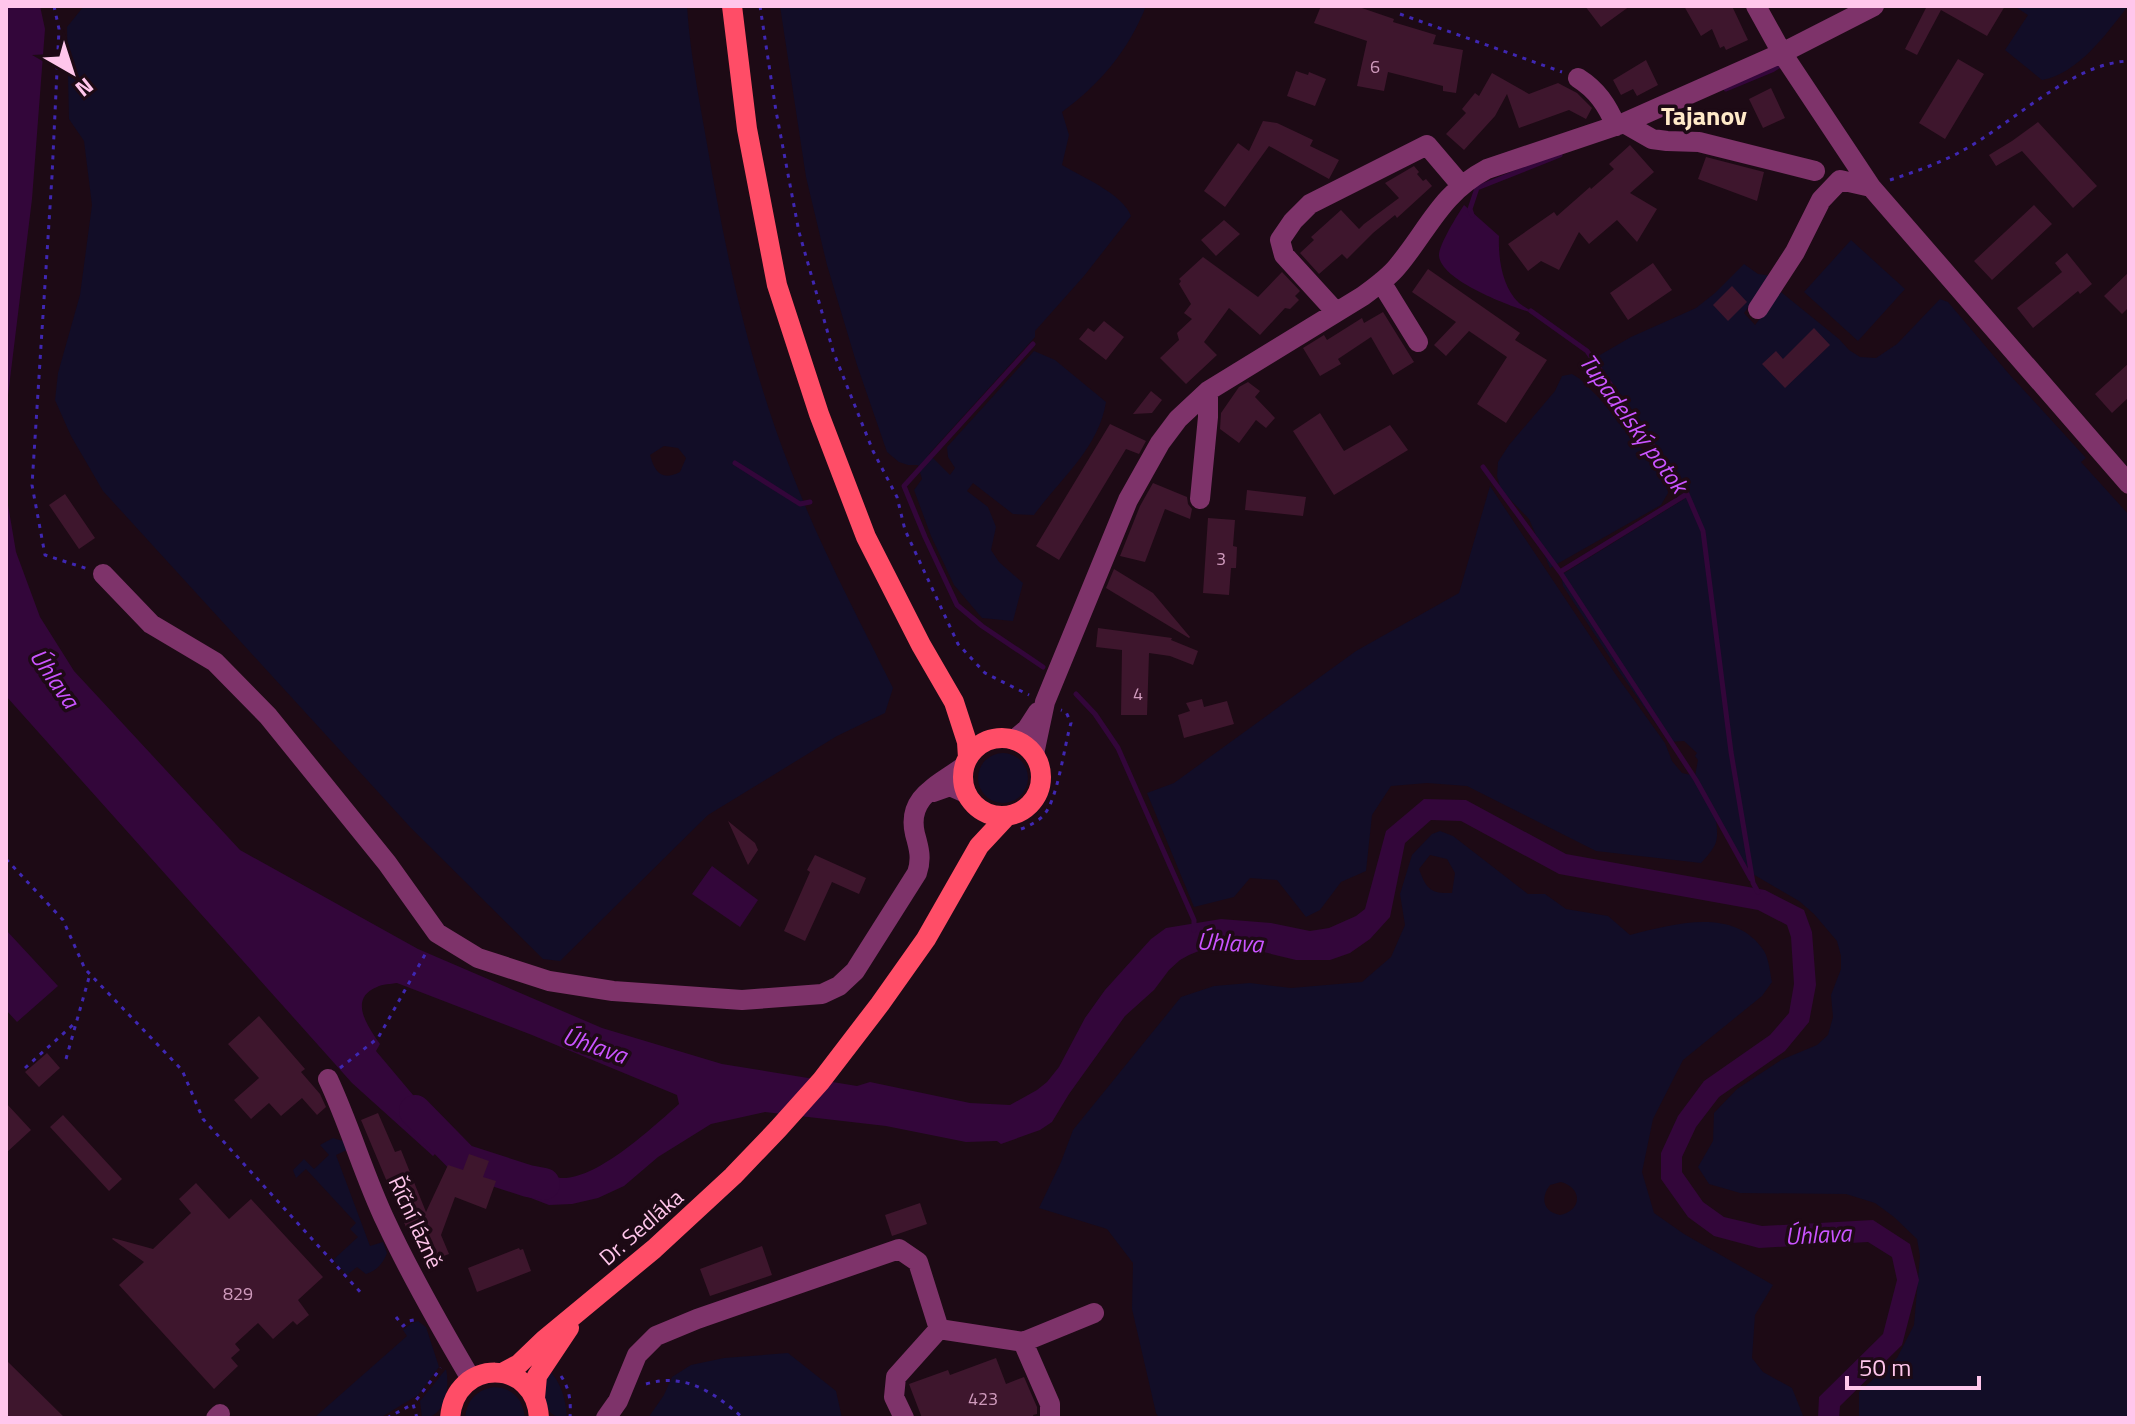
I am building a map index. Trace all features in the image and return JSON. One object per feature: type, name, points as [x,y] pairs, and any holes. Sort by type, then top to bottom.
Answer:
[{"type":"main road","points":[[732,6],[747,129],[777,285],[819,414],[866,537],[954,702],[967,742],[963,774],[972,801],[979,846],[1008,825],[1036,798],[1041,771],[1034,754],[1025,745],[977,726],[954,702]]},
{"type":"main road","points":[[966,762],[980,745],[1005,739]]},
{"type":"main road","points":[[972,801],[1008,825]]},
{"type":"main road","name":"Dr. Sedláka","points":[[502,1373],[519,1364],[664,1240],[733,1176],[800,1105],[880,1004],[926,939],[979,846]]},
{"type":"main road","name":"Dr. Sedláka","points":[[537,1408],[537,1376],[579,1313]]},
{"type":"main road","name":"Dr. Sedláka","points":[[471,1379],[480,1374],[502,1373],[522,1381],[537,1408]]},
{"type":"main road","points":[[450,1418],[456,1395],[471,1379]]},
{"type":"street","points":[[1756,6],[1782,53],[1871,187],[2129,484]]},
{"type":"street","points":[[1034,754],[1045,702],[1128,500],[1160,443],[1178,419],[1208,391],[1381,282],[1397,267],[1441,206],[1461,185],[1487,169],[1620,125],[1782,53],[1874,6]]},
{"type":"street","points":[[1578,78],[1592,87],[1620,125],[1652,139],[1699,142],[1815,171]]},
{"type":"street","points":[[1336,312],[1284,255],[1280,240],[1293,221],[1310,204],[1427,145],[1461,185]]},
{"type":"street","points":[[1758,309],[1795,252],[1821,200],[1840,180],[1871,187]]},
{"type":"street","points":[[1381,282],[1418,342]]},
{"type":"street","points":[[1200,499],[1208,391]]},
{"type":"street","points":[[103,574],[151,624],[215,662],[268,716],[387,863],[437,933],[478,958],[549,981],[613,991],[742,1000],[822,994],[839,986],[855,971],[917,873],[921,861],[914,815],[919,800],[966,762]]},
{"type":"street","points":[[1005,739],[1027,729],[1045,702]]},
{"type":"street","points":[[926,795],[950,786],[972,801]]},
{"type":"street","name":"Říční lázně","points":[[328,1079],[384,1219],[471,1379]]},
{"type":"street","points":[[606,1418],[618,1401],[637,1355],[656,1336],[899,1249],[918,1262],[939,1329]]},
{"type":"street","points":[[939,1329],[1023,1342],[1094,1313]]},
{"type":"street","points":[[904,1418],[894,1397],[896,1377],[939,1329]]},
{"type":"street","points":[[1023,1342],[1050,1404],[1050,1418]]},
{"type":"path","points":[[54,6],[59,29],[32,485],[45,555],[103,574]]},
{"type":"path","points":[[760,6],[799,232],[833,351],[873,451],[897,497],[905,530],[958,644],[985,673],[1066,712],[1071,723],[1051,805],[1043,816],[1024,828],[1008,825]]},
{"type":"path","points":[[1400,14],[1578,78]]},
{"type":"path","points":[[1871,187],[1961,151],[2090,69],[2129,61]]},
{"type":"path","points":[[6,859],[63,920],[85,969],[182,1070],[203,1119],[362,1294]]},
{"type":"path","points":[[344,1065],[378,1038],[429,948]]},
{"type":"path","points":[[66,1059],[90,974]]},
{"type":"path","points":[[25,1068],[76,1022]]},
{"type":"path","points":[[387,1418],[413,1404],[442,1366],[458,1358]]},
{"type":"path","points":[[645,1385],[682,1380],[704,1388],[743,1418]]},
{"type":"path","points":[[413,1404],[417,1418]]},
{"type":"shaded area","points":[[84,6],[687,6],[714,186],[752,352],[777,433],[803,501],[893,688],[885,713],[837,736],[708,815],[560,961],[543,959],[411,828],[103,491],[71,436],[55,400],[58,373],[80,295],[92,205],[84,141],[69,119],[67,27]],"holes":[[[664,446],[678,448],[686,458],[680,472],[668,476],[660,474],[650,455]]]},
{"type":"shaded area","points":[[780,6],[1146,6],[1131,37],[1112,65],[1062,112],[1069,135],[1062,165],[1111,193],[1131,216],[1035,331],[1035,337],[929,454],[950,475],[955,468],[948,457],[947,447],[1034,351],[1055,360],[1106,402],[1102,419],[1087,448],[1034,515],[1013,514],[973,483],[967,491],[988,507],[996,527],[991,550],[999,562],[1023,583],[1013,621],[982,618],[954,585],[914,490],[922,479],[918,465],[899,462],[887,452],[827,265],[806,177]]},
{"type":"shaded area","points":[[2014,6],[2128,6],[2101,40],[2079,61],[2068,70],[2042,80],[2005,50],[2028,15]]},
{"type":"shaded area","points":[[1851,240],[1905,289],[1858,341],[1804,292]]},
{"type":"shaded area","points":[[1744,264],[1758,274],[1772,276],[1744,313],[1755,325],[1781,292],[1860,357],[1876,358],[1897,344],[1940,299],[1948,302],[2086,458],[2081,462],[2129,515],[2129,1418],[1859,1418],[1859,1392],[1897,1358],[1914,1325],[1920,1256],[1917,1239],[1875,1203],[1846,1194],[1740,1193],[1709,1184],[1698,1167],[1713,1141],[1714,1113],[1737,1089],[1781,1060],[1817,1045],[1828,1035],[1833,1017],[1831,995],[1841,969],[1837,941],[1799,901],[1751,873],[1716,817],[1716,842],[1701,863],[1596,851],[1467,786],[1427,783],[1391,786],[1372,815],[1366,871],[1341,882],[1320,910],[1306,917],[1277,880],[1250,878],[1234,897],[1194,907],[1147,793],[1174,783],[1356,651],[1459,593],[1490,486],[1665,743],[1672,761],[1682,773],[1695,776],[1697,753],[1684,741],[1669,742],[1563,586],[1561,575],[1684,499],[1686,490],[1593,359],[1631,337],[1696,308]]},
{"type":"shaded area","points":[[1572,374],[1599,398],[1666,478],[1668,493],[1661,505],[1550,568],[1529,519],[1501,490],[1497,476],[1498,462],[1555,391],[1562,376]]},
{"type":"shaded area","points":[[1003,753],[1021,760],[1028,778],[1021,796],[1003,803],[985,796],[978,778],[985,760]]},
{"type":"shaded area","points":[[1440,831],[1453,836],[1528,894],[1545,894],[1566,909],[1608,916],[1630,935],[1684,923],[1720,923],[1752,937],[1764,951],[1772,982],[1762,996],[1683,1060],[1653,1119],[1642,1172],[1654,1213],[1684,1234],[1773,1285],[1755,1315],[1752,1358],[1763,1372],[1792,1388],[1804,1418],[1159,1418],[1132,1309],[1133,1263],[1107,1229],[1039,1208],[1073,1130],[1181,997],[1214,986],[1250,983],[1291,988],[1362,982],[1391,957],[1405,925],[1400,894],[1412,855],[1432,834]],"holes":[[[1430,855],[1447,859],[1455,873],[1452,893],[1434,891],[1424,881],[1419,869]],[[1561,1182],[1573,1189],[1577,1199],[1573,1209],[1560,1215],[1550,1211],[1544,1199],[1550,1185]]]},
{"type":"shaded area","points":[[333,1138],[343,1141],[349,1149],[336,1155],[370,1246],[383,1242],[387,1253],[379,1266],[366,1274],[357,1267],[347,1275],[333,1260],[358,1237],[350,1229],[356,1223],[306,1169],[296,1178],[293,1170],[304,1159],[314,1169],[329,1155],[320,1145]]},
{"type":"shaded area","points":[[418,1321],[426,1327],[439,1367],[418,1395],[380,1418],[314,1418],[407,1336],[403,1330]]},
{"type":"shaded area","points":[[788,1353],[836,1391],[842,1418],[648,1418],[672,1377],[691,1365],[724,1358]]},
{"type":"shaded area","points":[[548,1368],[562,1391],[567,1418],[557,1417],[547,1407]]},
{"type":"shaded area","points":[[446,1369],[446,1392],[441,1407],[430,1417],[422,1418],[420,1401]]},
{"type":"shaded area","points":[[494,1387],[516,1396],[525,1418],[465,1418],[474,1397]]},
{"type":"water","points":[[6,6],[40,6],[45,29],[32,199],[6,412]]},
{"type":"water","points":[[1464,205],[1499,236],[1500,263],[1505,281],[1519,303],[1535,314],[1480,292],[1443,266],[1439,256],[1442,245]]},
{"type":"water","name":"Úhlava","points":[[6,493],[16,552],[40,617],[74,671],[240,850],[418,949],[602,1028],[722,1064],[857,1086],[870,1082],[970,1103],[1010,1105],[1047,1082],[1105,990],[1151,939],[1166,928],[1221,919],[1271,923],[1310,931],[1329,928],[1356,916],[1365,909],[1386,831],[1424,799],[1466,800],[1566,854],[1765,890],[1804,910],[1812,932],[1816,985],[1809,1022],[1785,1051],[1719,1097],[1696,1127],[1682,1157],[1682,1172],[1703,1202],[1724,1217],[1762,1226],[1873,1220],[1910,1244],[1919,1280],[1902,1345],[1840,1406],[1839,1418],[1818,1418],[1819,1397],[1883,1334],[1897,1280],[1892,1257],[1868,1242],[1759,1248],[1714,1236],[1688,1217],[1661,1179],[1661,1153],[1678,1116],[1704,1081],[1770,1035],[1789,1013],[1794,984],[1791,937],[1787,925],[1758,910],[1559,874],[1461,821],[1431,820],[1405,843],[1390,917],[1370,939],[1350,953],[1330,960],[1296,960],[1247,948],[1211,946],[1180,960],[1154,990],[1125,1016],[1052,1122],[1040,1130],[1001,1144],[997,1141],[966,1142],[886,1126],[765,1112],[711,1124],[658,1157],[624,1186],[598,1198],[549,1205],[502,1187],[506,1165],[561,1178],[591,1171],[655,1126],[679,1104],[677,1095],[397,983],[379,986],[363,999],[363,1014],[380,1044],[376,1051],[450,1139],[433,1156],[352,1083],[6,696]]},
{"type":"water","points":[[712,866],[758,900],[740,927],[692,894]]},
{"type":"water","points":[[6,930],[58,986],[17,1022],[6,1010]]},
{"type":"building","points":[[1321,6],[1356,6],[1394,19],[1393,22],[1436,35],[1433,44],[1463,50],[1456,93],[1443,91],[1443,86],[1388,72],[1384,91],[1357,86],[1367,41],[1314,23]]},
{"type":"building","points":[[1585,6],[1630,6],[1601,27]]},
{"type":"building","points":[[1684,6],[1732,6],[1748,40],[1726,50],[1724,46],[1720,48],[1712,29],[1701,36]]},
{"type":"building","points":[[1927,6],[2005,6],[1987,36],[1941,10],[1917,55],[1905,49]]},
{"type":"building","points":[[1958,59],[1984,74],[1945,139],[1919,123]]},
{"type":"building","points":[[1646,60],[1658,85],[1637,96],[1633,89],[1621,95],[1613,80]]},
{"type":"building","points":[[1296,71],[1326,79],[1315,106],[1287,96]]},
{"type":"building","points":[[1492,73],[1529,94],[1558,83],[1577,93],[1592,108],[1586,119],[1569,110],[1519,128],[1507,94],[1495,116],[1464,150],[1446,134],[1466,113],[1462,109],[1475,93],[1479,96]]},
{"type":"building","points":[[1771,88],[1785,118],[1763,128],[1749,99]]},
{"type":"building","points":[[1263,121],[1277,123],[1313,140],[1310,146],[1339,160],[1329,179],[1269,146],[1225,207],[1204,191],[1238,143],[1249,151]]},
{"type":"building","points":[[2038,122],[2097,186],[2073,208],[2022,151],[1996,166],[1989,155]]},
{"type":"building","points":[[1630,145],[1654,172],[1630,193],[1657,209],[1637,242],[1617,220],[1589,244],[1579,232],[1559,270],[1541,261],[1528,271],[1508,244],[1554,212],[1557,216],[1591,189],[1614,169],[1609,164]]},
{"type":"building","points":[[1706,157],[1764,172],[1757,201],[1698,179]]},
{"type":"building","points":[[1414,166],[1423,181],[1426,179],[1432,186],[1397,218],[1395,215],[1373,233],[1347,259],[1342,254],[1319,274],[1300,253],[1314,240],[1311,237],[1341,210],[1359,229],[1399,198],[1385,183]]},
{"type":"building","points":[[2034,205],[2052,224],[1992,280],[1974,261]]},
{"type":"building","points":[[1224,220],[1240,234],[1216,256],[1201,240]]},
{"type":"building","points":[[2067,253],[2092,284],[2080,294],[2078,291],[2033,328],[2017,308],[2062,272],[2055,263]]},
{"type":"building","points":[[1203,257],[1258,297],[1282,272],[1300,291],[1295,296],[1299,300],[1290,309],[1285,308],[1260,335],[1229,308],[1204,342],[1217,355],[1186,384],[1160,358],[1179,340],[1177,333],[1192,319],[1184,313],[1191,304],[1179,279]]},
{"type":"building","points":[[1653,263],[1672,290],[1628,320],[1610,293]]},
{"type":"building","points":[[1428,269],[1520,333],[1515,340],[1547,360],[1506,423],[1477,404],[1507,357],[1469,331],[1446,356],[1434,345],[1456,322],[1412,292]]},
{"type":"building","points":[[2129,272],[2129,307],[2122,314],[2104,296]]},
{"type":"building","points":[[1732,286],[1747,302],[1728,321],[1713,305]]},
{"type":"building","points":[[1383,312],[1414,362],[1393,375],[1371,337],[1338,359],[1341,364],[1320,376],[1303,348],[1324,335],[1327,340],[1362,318],[1364,323]]},
{"type":"building","points":[[1104,321],[1124,337],[1106,360],[1079,339],[1088,328],[1094,332]]},
{"type":"building","points":[[1814,328],[1830,345],[1785,388],[1762,364],[1776,351],[1783,359]]},
{"type":"building","points":[[2129,363],[2129,397],[2112,413],[2095,394]]},
{"type":"building","points":[[1248,382],[1260,391],[1255,397],[1275,418],[1266,428],[1256,420],[1239,443],[1220,429],[1221,413],[1239,387]]},
{"type":"building","points":[[1151,391],[1162,400],[1152,413],[1133,414]]},
{"type":"building","points":[[1320,413],[1344,451],[1390,425],[1408,450],[1334,495],[1293,431]]},
{"type":"building","points":[[1110,424],[1146,441],[1139,454],[1126,449],[1059,560],[1036,546]]},
{"type":"building","points":[[1153,483],[1187,497],[1192,509],[1190,519],[1165,509],[1145,562],[1120,556],[1140,506]]},
{"type":"building","points":[[1247,490],[1306,497],[1303,516],[1245,510]]},
{"type":"building","points":[[65,494],[95,538],[79,549],[49,505]]},
{"type":"building","points":[[1208,518],[1235,520],[1233,546],[1237,547],[1236,568],[1231,568],[1229,595],[1203,593]]},
{"type":"building","points":[[1114,569],[1153,593],[1190,637],[1106,588]]},
{"type":"building","points":[[1098,628],[1172,638],[1198,651],[1193,665],[1170,656],[1149,653],[1147,715],[1121,715],[1122,650],[1096,647]]},
{"type":"building","points":[[1202,699],[1204,707],[1227,701],[1234,724],[1184,738],[1178,715],[1190,711],[1186,703]]},
{"type":"building","points":[[728,821],[755,843],[758,850],[748,865]]},
{"type":"building","points":[[815,855],[866,878],[859,894],[832,882],[805,941],[784,931]]},
{"type":"building","points":[[259,1016],[305,1069],[301,1072],[320,1094],[326,1107],[317,1115],[302,1098],[281,1116],[269,1103],[251,1119],[234,1100],[259,1078],[228,1044]]},
{"type":"building","points":[[47,1053],[60,1068],[39,1087],[25,1072]]},
{"type":"building","points":[[6,1103],[31,1130],[6,1153]]},
{"type":"building","points":[[378,1113],[395,1152],[401,1150],[426,1212],[448,1165],[463,1170],[469,1154],[489,1161],[483,1177],[496,1181],[486,1209],[455,1197],[441,1235],[449,1254],[425,1263],[410,1226],[406,1227],[361,1120]]},
{"type":"building","points":[[63,1115],[122,1179],[109,1191],[50,1127]]},
{"type":"building","points":[[196,1183],[229,1219],[251,1199],[323,1277],[298,1300],[309,1315],[297,1325],[293,1321],[273,1339],[258,1323],[235,1344],[240,1350],[231,1358],[238,1366],[214,1389],[119,1285],[144,1262],[112,1239],[153,1249],[191,1213],[179,1199]]},
{"type":"building","points":[[920,1203],[927,1224],[892,1236],[885,1215]]},
{"type":"building","points":[[762,1246],[772,1275],[710,1296],[700,1269]]},
{"type":"building","points":[[523,1249],[531,1271],[477,1292],[468,1268]]},
{"type":"building","points":[[996,1358],[1006,1384],[1024,1377],[1037,1407],[1034,1418],[922,1418],[909,1384],[948,1370],[950,1375]]},
{"type":"building","points":[[6,1360],[65,1418],[6,1418]]},
{"type":"waterway","name":"Tupadelský potok","points":[[1726,89],[1782,64]]},
{"type":"waterway","name":"Tupadelský potok","points":[[1472,215],[1470,209],[1477,188],[1560,155]]},
{"type":"waterway","name":"Tupadelský potok","points":[[1531,311],[1587,351],[1687,494],[1703,531],[1731,752],[1753,883],[1758,892]]},
{"type":"waterway","points":[[1033,344],[904,486],[957,605],[982,626],[1043,667]]},
{"type":"waterway","points":[[735,463],[800,504],[810,502]]},
{"type":"waterway","points":[[1483,467],[1560,572]]},
{"type":"waterway","points":[[1687,494],[1560,572],[1696,780],[1751,879]]},
{"type":"waterway","name":"Úhlava","points":[[1076,694],[1095,714],[1118,748],[1194,920],[1194,930]]},
{"type":"waterway","points":[[415,1111],[463,1160],[544,1184]]},
{"type":"district","name":"Tajanov","points":[[1704,115]]}]
